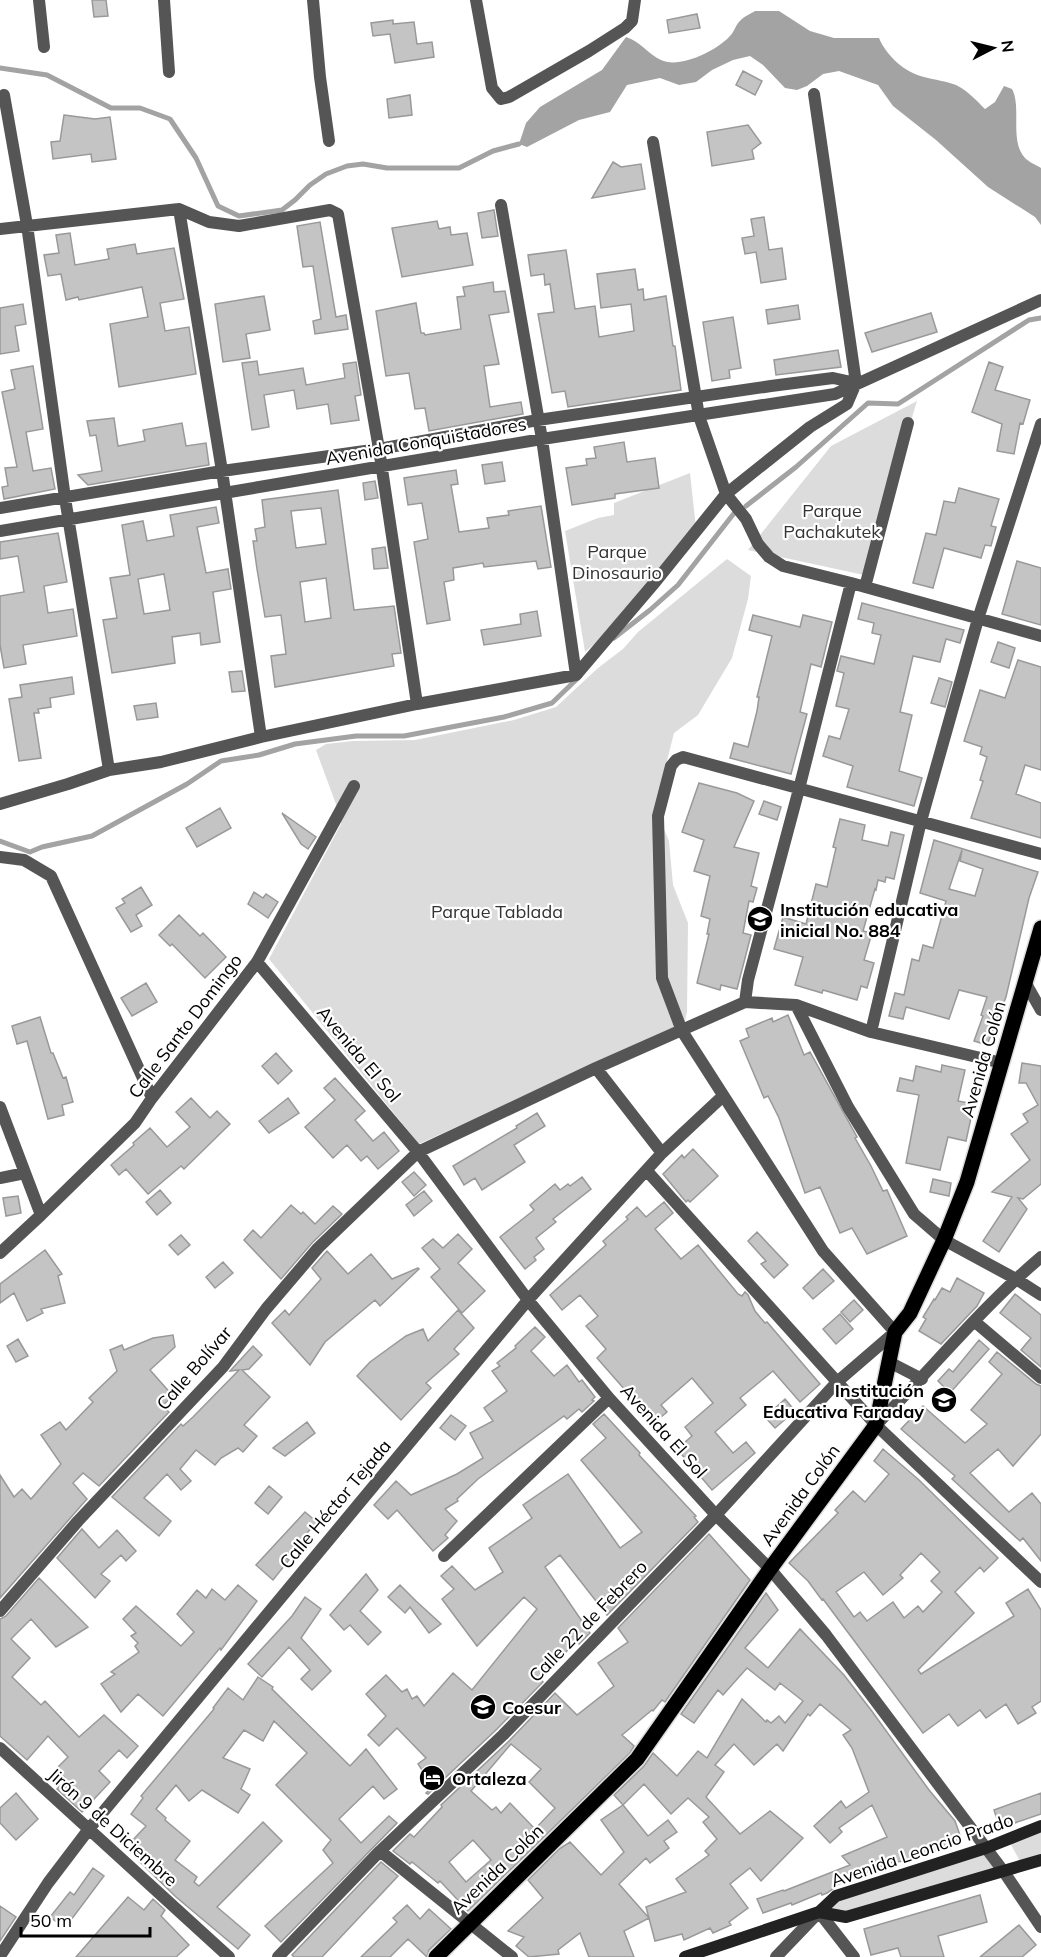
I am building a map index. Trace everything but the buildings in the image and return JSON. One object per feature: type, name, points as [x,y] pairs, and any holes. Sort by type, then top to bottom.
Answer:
[{"type":"main road","name":"Avenida Colón","points":[[436,1957],[637,1759],[770,1569],[876,1425],[895,1332],[910,1313],[944,1240],[967,1182],[1041,928]]},
{"type":"main road","name":"Avenida Leoncio Prado","points":[[685,1957],[819,1912],[836,1896],[986,1848],[1041,1826]]},
{"type":"main road","name":"Avenida Leoncio Prado","points":[[819,1912],[846,1917],[1041,1860]]},
{"type":"street","points":[[39,0],[44,47]]},
{"type":"street","points":[[164,0],[169,72]]},
{"type":"street","points":[[313,0],[320,77],[330,141]]},
{"type":"street","points":[[476,0],[492,88],[501,99],[509,97],[579,57],[624,28],[632,21],[635,0]]},
{"type":"street","points":[[0,804],[109,770],[161,762],[261,737],[417,704],[576,675],[656,582],[726,494],[810,426],[847,404],[856,383],[814,94]]},
{"type":"street","points":[[4,95],[27,225],[65,498],[109,770]]},
{"type":"street","points":[[653,142],[699,416],[726,494],[747,519],[758,544],[783,566],[1041,636]]},
{"type":"street","points":[[501,205],[542,439],[576,675]]},
{"type":"street","points":[[179,209],[226,493],[261,737]]},
{"type":"street","points":[[0,230],[27,225],[179,209],[209,222],[240,226],[330,210],[338,214],[382,467],[417,704]]},
{"type":"street","name":"Avenida Conquistadores","points":[[0,531],[542,439],[835,394],[1041,300]]},
{"type":"street","name":"Avenida Conquistadores","points":[[0,508],[222,471],[379,449],[538,420],[833,378],[856,383]]},
{"type":"street","points":[[865,587],[908,423]]},
{"type":"street","points":[[871,1032],[921,821],[978,619],[1041,424]]},
{"type":"street","points":[[851,583],[748,980],[745,1002],[796,1005],[871,1032],[1002,1063]]},
{"type":"street","points":[[895,1332],[823,1251],[682,1031],[662,978],[658,816],[671,766],[676,760],[683,758],[1041,854]]},
{"type":"street","name":"Calle Santo Domingo","points":[[0,1253],[135,1123],[257,962],[354,786]]},
{"type":"street","points":[[0,857],[24,860],[51,876],[152,1098]]},
{"type":"street","name":"Avenida El Sol","points":[[257,962],[418,1152],[528,1300],[609,1398],[716,1515],[770,1569],[826,1635],[1004,1872],[1041,1927]]},
{"type":"street","points":[[1025,982],[1041,1010]]},
{"type":"street","name":"Calle Bolívar","points":[[0,1611],[78,1521],[223,1368],[266,1309],[318,1248],[418,1152],[596,1068],[745,1002]]},
{"type":"street","points":[[796,1005],[848,1107],[914,1214],[944,1240],[1041,1295]]},
{"type":"street","points":[[596,1068],[662,1154]]},
{"type":"street","name":"Calle Héctor Tejada","points":[[0,1956],[48,1883],[89,1829],[528,1300],[662,1154],[723,1096]]},
{"type":"street","points":[[0,1107],[41,1215]]},
{"type":"street","points":[[647,1171],[876,1425],[1041,1582]]},
{"type":"street","points":[[0,1178],[25,1173]]},
{"type":"street","points":[[876,1425],[922,1379],[974,1321],[1041,1257]]},
{"type":"street","points":[[974,1321],[1041,1378]]},
{"type":"street","name":"Calle 22 de Febrero","points":[[278,1957],[380,1851],[503,1735],[716,1515],[837,1382],[895,1332]]},
{"type":"street","points":[[889,1362],[922,1379]]},
{"type":"street","points":[[444,1556],[609,1398]]},
{"type":"street","name":"Jirón 9 de Diciembre","points":[[0,1748],[229,1957]]},
{"type":"street","points":[[380,1851],[512,1957]]},
{"type":"street","points":[[776,1957],[819,1912],[854,1957]]},
{"type":"green space","name":"Parque Pachakutek","points":[[917,401],[864,575],[748,550],[831,446]]},
{"type":"green space","name":"Parque Dinosaurio","points":[[690,473],[696,528],[649,598],[585,652],[565,531],[598,518],[614,515],[614,503]]},
{"type":"green space","name":"Parque Tablada","points":[[727,559],[751,576],[748,599],[732,658],[698,715],[674,733],[655,808],[669,841],[673,885],[688,923],[687,1012],[682,1035],[596,1063],[419,1144],[269,959],[341,824],[316,750],[326,744],[353,741],[415,740],[514,720],[556,707],[598,668],[623,649],[638,632]]},
{"type":"green space","points":[[1041,1832],[1041,1854],[1020,1861],[1010,1843]]},
{"type":"green space","points":[[985,1851],[998,1871],[849,1912],[828,1909],[839,1899]]},
{"type":"shaded area","points":[[755,11],[779,11],[810,31],[834,38],[879,38],[891,57],[910,72],[956,85],[985,109],[995,102],[1004,86],[1012,89],[1015,97],[1016,133],[1020,151],[1025,158],[1041,168],[1041,225],[1035,217],[988,187],[936,140],[893,106],[878,85],[839,71],[823,74],[807,86],[797,90],[785,88],[763,65],[750,56],[733,60],[712,70],[696,82],[679,85],[660,78],[627,85],[610,112],[579,120],[527,147],[519,144],[526,123],[540,107],[602,70],[626,37],[636,41],[661,60],[677,62],[687,60],[715,48],[731,35],[741,20]]},
{"type":"waterway","points":[[0,68],[47,75],[111,108],[140,108],[170,119],[196,158],[218,206],[239,216],[282,210],[326,174],[347,166],[363,164],[387,168],[459,168],[493,151],[519,144]]},
{"type":"waterway","points":[[746,506],[796,467],[868,403],[898,404],[1029,320],[1041,318]]},
{"type":"waterway","points":[[614,638],[678,585],[735,512]]},
{"type":"waterway","points":[[0,841],[30,852],[42,847],[92,836],[187,784],[221,761],[259,755],[295,744],[356,736],[404,736],[504,717],[552,703],[580,676]]},
{"type":"place","name":"Institución educativa inicial No. 884","points":[[760,919]]},
{"type":"place","name":"Institución Educativa Faraday","points":[[944,1400]]},
{"type":"place","name":"Coesur","points":[[483,1707]]},
{"type":"place","name":"Ortaleza","points":[[432,1778]]}]
